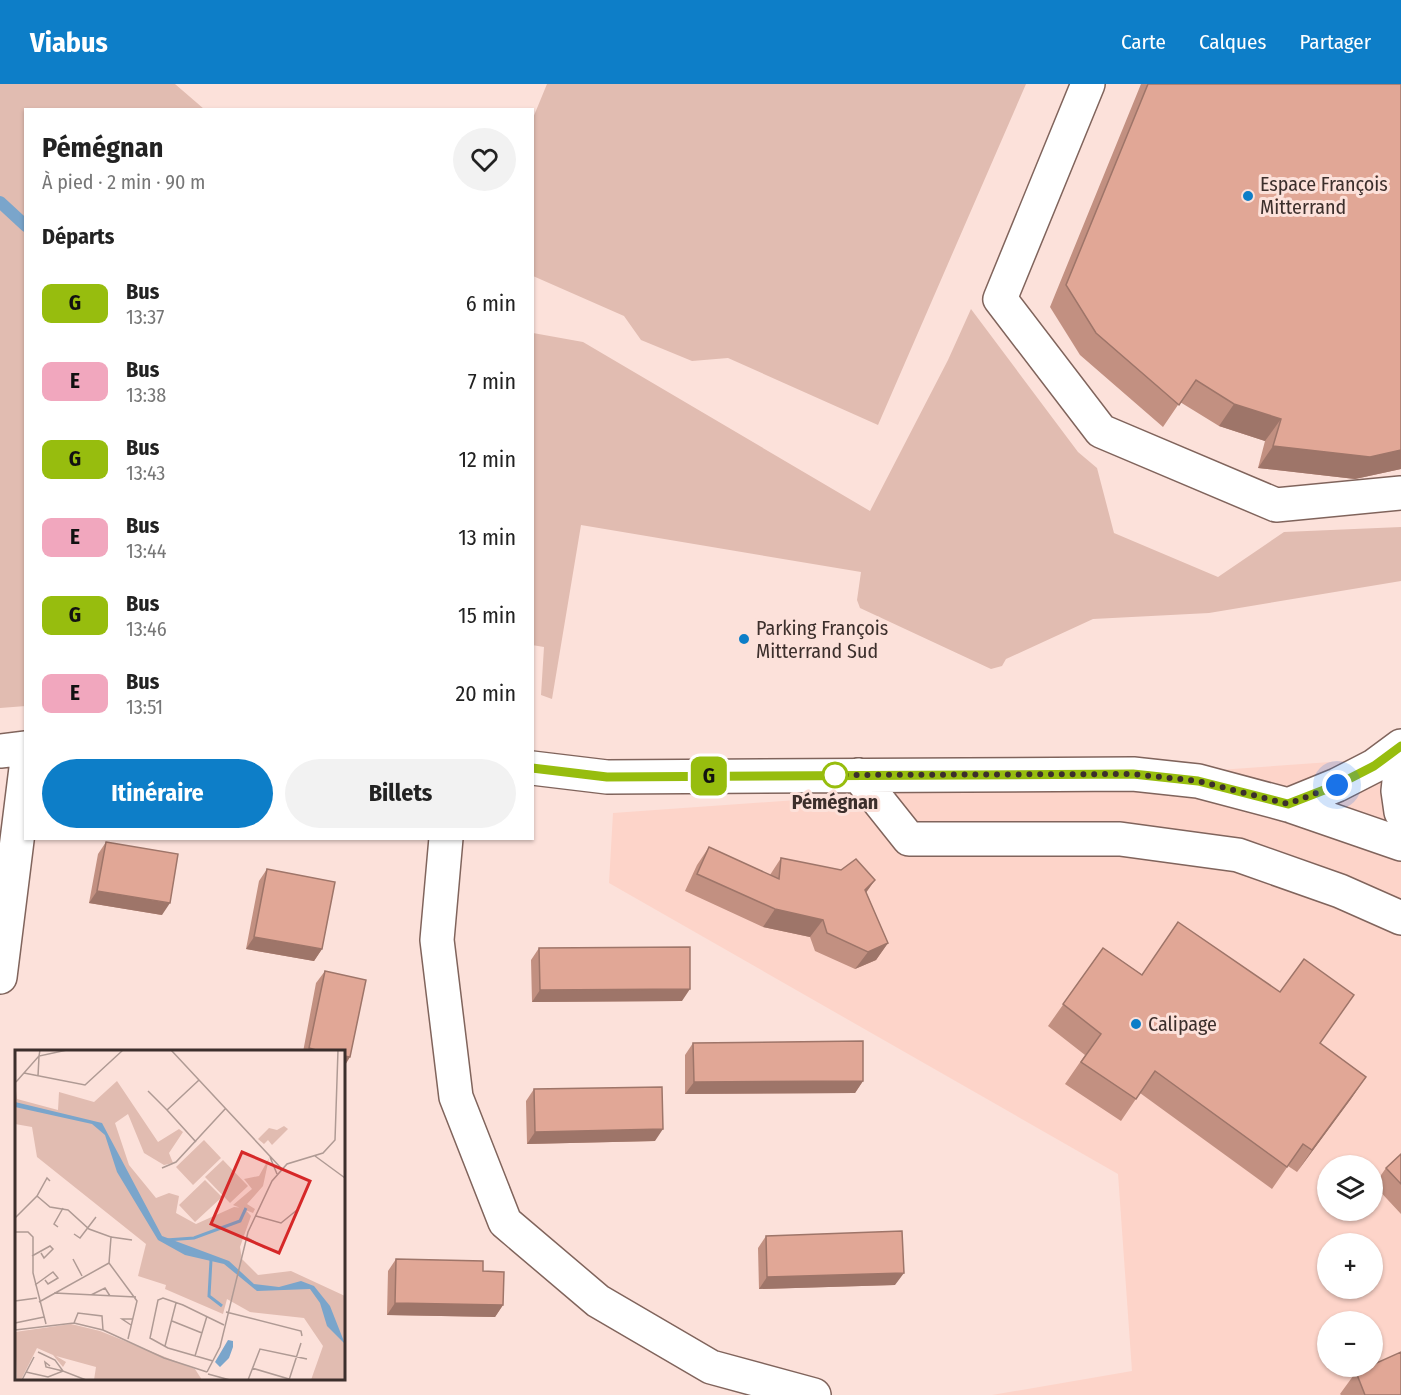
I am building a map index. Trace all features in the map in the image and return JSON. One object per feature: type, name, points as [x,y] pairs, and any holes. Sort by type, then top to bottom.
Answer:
[{"type":"street","points":[[1088,84],[1000,299],[1101,431],[1276,505],[1401,493]]},
{"type":"street","points":[[1288,804],[1337,785],[1365,771],[1401,746]]},
{"type":"street","points":[[0,751],[24,748]]},
{"type":"street","points":[[1401,762],[1398,791],[1401,812]]},
{"type":"street","points":[[534,768],[607,777],[1133,774],[1198,781],[1288,804],[1401,844]]},
{"type":"street","points":[[858,775],[909,839],[1120,839],[1238,855],[1340,891],[1401,918]]},
{"type":"street","points":[[0,977],[24,784]]},
{"type":"street","points":[[446,840],[437,940],[456,1097],[505,1222],[598,1301],[711,1367],[814,1395]]},
{"type":"shaded area","points":[[0,84],[175,84],[203,108],[24,108],[24,706],[0,708]]},
{"type":"shaded area","points":[[547,84],[1026,84],[878,425],[728,358],[692,361],[641,340],[624,316],[534,276],[534,116]]},
{"type":"shaded area","points":[[971,309],[1078,452],[1097,468],[1114,533],[1218,577],[1284,532],[1401,527],[1401,581],[1209,613],[1093,619],[1006,659],[1002,666],[991,669],[860,608],[857,600],[861,572],[581,525],[552,699],[541,695],[544,647],[534,645],[534,333],[583,342],[870,511],[948,360]]},
{"type":"shaded area","points":[[1401,757],[1401,1395],[992,1395],[1132,1371],[1118,1174],[609,883],[613,813]]},
{"type":"building","name":"Espace François Mitterrand","points":[[1148,84],[1401,84],[1401,450],[1370,457],[1273,446],[1281,419],[1234,404],[1196,380],[1179,405],[1096,333],[1066,285]]},
{"type":"building","points":[[106,842],[178,854],[170,903],[97,891]]},
{"type":"building","points":[[709,847],[779,879],[781,858],[841,870],[856,859],[875,880],[865,890],[888,943],[868,952],[827,933],[823,920],[775,909],[697,874]]},
{"type":"building","points":[[267,869],[335,882],[322,949],[254,937]]},
{"type":"building","points":[[1178,922],[1280,992],[1304,959],[1354,995],[1320,1043],[1366,1077],[1312,1150],[1303,1144],[1287,1167],[1155,1071],[1136,1099],[1081,1062],[1101,1034],[1063,1004],[1103,948],[1142,975]]},
{"type":"building","points":[[690,947],[690,989],[540,990],[539,948]]},
{"type":"building","points":[[325,971],[366,980],[350,1057],[345,1056],[345,1050],[309,1048]]},
{"type":"building","points":[[863,1041],[863,1081],[694,1082],[693,1043]]},
{"type":"building","points":[[662,1087],[663,1129],[535,1132],[534,1089]]},
{"type":"building","points":[[1401,1154],[1401,1184],[1386,1168]]},
{"type":"building","points":[[902,1231],[904,1273],[767,1277],[766,1236]]},
{"type":"building","points":[[396,1259],[483,1261],[483,1271],[504,1272],[503,1305],[395,1303]]},
{"type":"building","points":[[1401,1352],[1401,1395],[1365,1395],[1358,1377],[1383,1377],[1383,1360]]},
{"type":"waterway","points":[[0,202],[24,224]]},
{"type":"bus line","name":"G","points":[[534,768],[607,777],[1133,774],[1198,781],[1288,804],[1337,785],[1374,766],[1401,746]]},
{"type":"place","name":"Espace François Mitterrand","points":[[1248,196]]},
{"type":"place","name":"Parking François Mitterrand Sud","points":[[744,639]]},
{"type":"place","name":"Pémégnan","points":[[835,775]]},
{"type":"place","name":"Calipage","points":[[1136,1024]]},
{"type":"route","points":[[835,775],[1133,774],[1198,781],[1288,804],[1337,785]]}]
